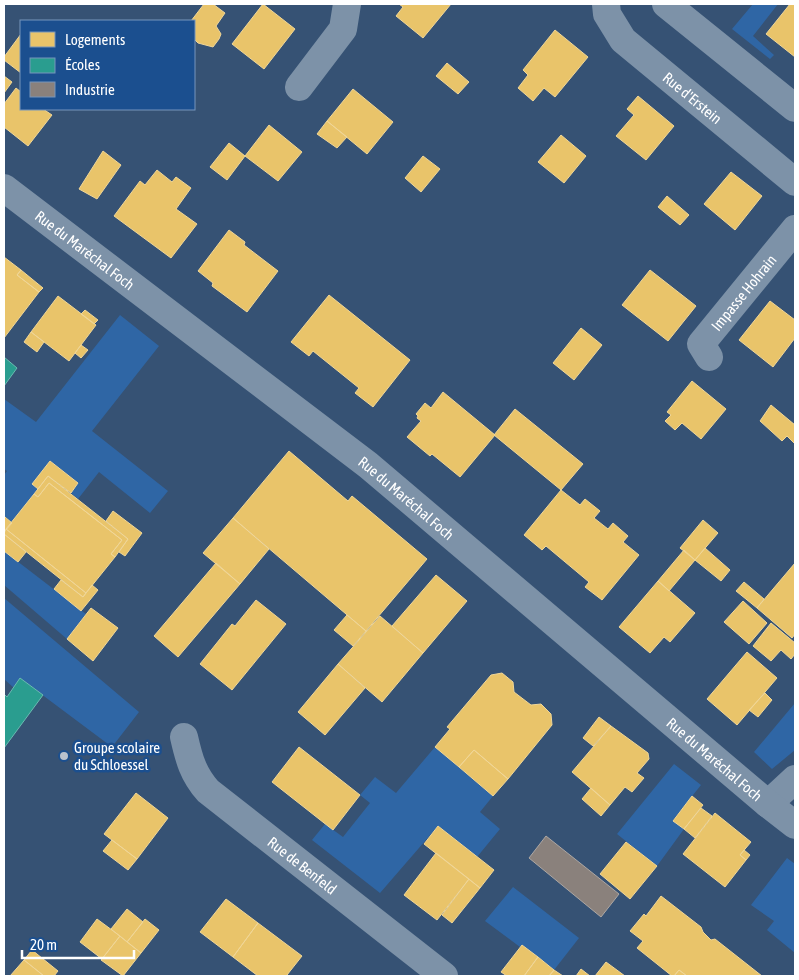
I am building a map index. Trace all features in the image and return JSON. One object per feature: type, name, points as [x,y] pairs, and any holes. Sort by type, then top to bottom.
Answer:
[{"type":"street","points":[[299,87],[344,29],[347,4]]},
{"type":"street","name":"Rue d'Erstein","points":[[606,4],[607,14],[623,40],[795,182]]},
{"type":"street","points":[[666,4],[795,108]]},
{"type":"street","name":"Rue du Maréchal Foch","points":[[4,188],[368,465],[795,825]]},
{"type":"street","name":"Impasse Hohrain","points":[[709,357],[701,344],[795,229]]},
{"type":"street","name":"Rue de Benfeld","points":[[184,737],[190,762],[197,779],[208,791],[444,976]]},
{"type":"street","points":[[768,804],[795,779]]},
{"type":"shaded area","points":[[753,4],[778,4],[753,36],[774,55],[770,59],[732,29]]},
{"type":"shaded area","points":[[120,315],[159,346],[92,431],[168,491],[150,513],[99,472],[78,499],[71,493],[78,483],[50,461],[38,489],[12,523],[6,517],[4,519],[4,475],[7,471],[4,469],[4,399],[36,422]]},
{"type":"shaded area","points":[[4,551],[86,614],[67,639],[4,585]]},
{"type":"shaded area","points":[[4,598],[139,712],[112,747],[21,679],[14,688],[4,679]]},
{"type":"shaded area","points":[[795,703],[795,750],[772,769],[754,752]]},
{"type":"shaded area","points":[[435,747],[493,796],[480,812],[500,829],[477,857],[438,826],[380,893],[312,840],[325,824],[343,837],[370,803],[360,795],[375,777],[396,793]]},
{"type":"shaded area","points":[[674,764],[701,785],[673,820],[684,829],[657,866],[617,834]]},
{"type":"shaded area","points":[[787,858],[795,864],[795,953],[767,930],[774,921],[751,905]]},
{"type":"shaded area","points":[[513,887],[579,938],[554,970],[522,945],[520,947],[485,921]]},
{"type":"building: Logements","points":[[204,4],[213,4],[225,13],[216,26],[221,34],[213,47],[198,43],[195,40],[195,20],[192,20]]},
{"type":"building: Logements","points":[[263,4],[295,29],[264,69],[232,44]]},
{"type":"building: Logements","points":[[399,4],[451,4],[423,38],[396,16],[403,7]]},
{"type":"building: Logements","points":[[790,4],[795,4],[795,57],[766,34]]},
{"type":"building: Logements","points":[[555,30],[588,57],[555,97],[544,88],[533,101],[518,88],[528,75],[523,70]]},
{"type":"building: Logements","points":[[20,35],[20,72],[4,60],[4,57]]},
{"type":"building: Logements","points":[[447,63],[469,82],[458,94],[436,76]]},
{"type":"building: Logements","points":[[4,76],[12,82],[4,93]]},
{"type":"building: Logements","points":[[16,88],[20,91],[20,110],[44,110],[52,115],[28,146],[4,127],[4,104]]},
{"type":"building: Logements","points":[[353,89],[393,122],[367,154],[327,121]]},
{"type":"building: Logements","points":[[638,96],[674,126],[646,160],[616,136],[634,115],[627,109]]},
{"type":"building: Logements","points":[[327,121],[347,137],[337,148],[317,134]]},
{"type":"building: Logements","points":[[269,125],[302,152],[278,181],[245,156]]},
{"type":"building: Logements","points":[[561,135],[586,156],[564,183],[538,162]]},
{"type":"building: Logements","points":[[229,143],[245,156],[227,180],[210,167]]},
{"type":"building: Logements","points":[[103,151],[121,165],[97,199],[79,189]]},
{"type":"building: Logements","points":[[423,156],[440,169],[421,192],[405,178]]},
{"type":"building: Logements","points":[[157,170],[172,182],[176,177],[191,188],[176,209],[197,224],[171,258],[114,216],[140,181],[145,185]]},
{"type":"building: Logements","points":[[731,172],[762,196],[735,230],[704,204]]},
{"type":"building: Logements","points":[[667,196],[689,215],[680,225],[658,207]]},
{"type":"building: Logements","points":[[229,230],[245,242],[244,245],[278,271],[247,312],[212,286],[213,283],[198,271]]},
{"type":"building: Logements","points":[[4,257],[21,270],[17,275],[39,292],[4,338]]},
{"type":"building: Logements","points":[[21,270],[43,288],[39,292],[17,275]]},
{"type":"building: Logements","points":[[650,270],[696,306],[668,341],[622,305]]},
{"type":"building: Logements","points":[[329,295],[410,360],[373,407],[355,393],[359,388],[313,351],[309,356],[291,342]]},
{"type":"building: Logements","points":[[58,296],[96,325],[69,361],[31,332]]},
{"type":"building: Logements","points":[[770,301],[795,320],[795,338],[773,367],[739,340]]},
{"type":"building: Logements","points":[[85,310],[98,320],[94,324],[81,314]]},
{"type":"building: Logements","points":[[581,328],[602,345],[574,380],[553,363]]},
{"type":"building: Logements","points":[[31,332],[44,342],[37,352],[24,342]]},
{"type":"building: Logements","points":[[81,345],[88,350],[81,358],[75,353]]},
{"type":"building: Logements","points":[[692,381],[726,409],[701,439],[682,423],[675,430],[665,421],[671,415],[667,412]]},
{"type":"building: Logements","points":[[443,392],[495,435],[460,477],[407,437],[421,421],[417,418],[416,414],[425,403],[431,408]]},
{"type":"building: Logements","points":[[771,405],[795,425],[795,444],[787,436],[782,441],[760,421]]},
{"type":"building: Logements","points":[[515,409],[583,464],[561,490],[494,435]]},
{"type":"building: Logements","points":[[289,451],[348,501],[352,496],[427,559],[366,631],[233,518]]},
{"type":"building: Logements","points":[[50,461],[78,483],[71,493],[48,476],[38,489],[32,484]]},
{"type":"building: Logements","points":[[48,476],[128,539],[115,557],[111,554],[122,540],[49,483],[38,497],[34,494]]},
{"type":"building: Logements","points":[[49,483],[122,540],[111,554],[115,557],[86,593],[6,529],[34,494],[38,497]]},
{"type":"building: Logements","points":[[561,490],[580,505],[585,499],[600,511],[594,518],[608,529],[613,523],[628,536],[623,542],[639,555],[602,600],[585,587],[589,582],[546,546],[542,550],[524,535]]},
{"type":"building: Logements","points":[[113,511],[142,533],[125,556],[119,552],[128,539],[106,521]]},
{"type":"building: Logements","points":[[5,517],[12,523],[4,532],[4,519]]},
{"type":"building: Logements","points":[[233,518],[269,549],[240,584],[203,553]]},
{"type":"building: Logements","points":[[703,520],[718,533],[695,560],[680,548]]},
{"type":"building: Logements","points":[[6,529],[86,593],[83,597],[4,534]]},
{"type":"building: Logements","points":[[4,534],[26,552],[18,562],[4,551]]},
{"type":"building: Logements","points":[[705,548],[730,570],[721,581],[695,560]]},
{"type":"building: Logements","points":[[684,550],[695,560],[669,591],[658,581]]},
{"type":"building: Logements","points":[[216,563],[240,584],[178,657],[154,636]]},
{"type":"building: Logements","points":[[795,563],[795,634],[792,638],[757,608]]},
{"type":"building: Logements","points":[[436,575],[467,601],[423,653],[392,626]]},
{"type":"building: Logements","points":[[61,580],[83,597],[92,585],[98,590],[81,611],[54,589]]},
{"type":"building: Logements","points":[[658,581],[695,613],[670,642],[664,637],[650,653],[619,627]]},
{"type":"building: Logements","points":[[744,582],[764,599],[757,608],[736,591]]},
{"type":"building: Logements","points":[[256,600],[286,624],[232,690],[200,664],[232,624],[235,626]]},
{"type":"building: Logements","points":[[743,601],[767,623],[749,644],[724,622]]},
{"type":"building: Logements","points":[[91,608],[118,628],[93,661],[67,639]]},
{"type":"building: Logements","points":[[347,615],[366,631],[353,646],[334,630]]},
{"type":"building: Logements","points":[[380,616],[423,653],[382,702],[338,664]]},
{"type":"building: Logements","points":[[771,623],[795,643],[795,654],[791,659],[781,650],[771,661],[753,646]]},
{"type":"building: Logements","points":[[747,652],[777,678],[737,725],[707,699]]},
{"type":"building: Logements","points":[[338,664],[365,688],[325,735],[298,712]]},
{"type":"building: Logements","points":[[502,673],[513,682],[514,692],[531,705],[541,704],[551,714],[552,725],[508,779],[474,750],[459,767],[435,747],[450,729],[447,727],[491,675]]},
{"type":"building: Logements","points":[[765,693],[772,700],[758,717],[749,710]]},
{"type":"building: Logements","points":[[599,717],[611,726],[593,746],[583,738]]},
{"type":"building: Logements","points":[[611,726],[648,753],[649,759],[637,773],[644,778],[632,792],[625,787],[610,805],[572,772]]},
{"type":"building: Logements","points":[[299,747],[360,795],[333,830],[272,782]]},
{"type":"building: Logements","points":[[474,750],[508,779],[493,796],[459,767]]},
{"type":"building: Logements","points":[[591,788],[610,805],[601,816],[582,799]]},
{"type":"building: Logements","points":[[136,793],[168,818],[137,859],[104,834]]},
{"type":"building: Logements","points":[[692,796],[703,805],[684,829],[673,821]]},
{"type":"building: Logements","points":[[701,808],[712,816],[695,838],[684,829]]},
{"type":"building: Logements","points":[[715,813],[751,842],[740,855],[746,860],[725,887],[683,854]]},
{"type":"building: Logements","points":[[438,826],[494,870],[480,888],[424,844]]},
{"type":"building: Logements","points":[[112,840],[137,859],[128,870],[103,851]]},
{"type":"building: Logements","points":[[626,842],[657,866],[630,899],[600,874]]},
{"type":"building: Logements","points":[[744,850],[750,855],[746,860],[740,855]]},
{"type":"building: Logements","points":[[436,853],[469,879],[437,920],[404,895]]},
{"type":"building: Logements","points":[[469,879],[480,888],[452,923],[442,915]]},
{"type":"building: Logements","points":[[661,896],[701,927],[711,940],[715,939],[762,976],[687,976],[679,970],[672,976],[637,948],[643,941],[630,931],[644,914],[646,916]]},
{"type":"building: Logements","points":[[226,899],[258,923],[233,957],[200,932]]},
{"type":"building: Logements","points":[[127,909],[143,922],[127,942],[111,929]]},
{"type":"building: Logements","points":[[97,919],[120,936],[102,959],[80,942]]},
{"type":"building: Logements","points":[[145,919],[159,930],[141,953],[127,942]]},
{"type":"building: Logements","points":[[258,923],[302,956],[288,976],[258,976],[233,957]]},
{"type":"building: Logements","points":[[120,936],[141,953],[123,976],[101,960]]},
{"type":"building: Logements","points":[[522,945],[538,957],[524,976],[507,976],[501,972]]},
{"type":"building: Logements","points":[[32,950],[58,971],[54,976],[44,976],[24,960]]},
{"type":"building: Logements","points":[[538,957],[554,970],[549,976],[524,976]]},
{"type":"building: Logements","points":[[24,960],[44,976],[10,976]]},
{"type":"building: Logements","points":[[606,962],[625,976],[595,976]]},
{"type":"building: Logements","points":[[581,969],[590,976],[576,976]]},
{"type":"building: Logements","points":[[554,970],[563,976],[549,976]]},
{"type":"building: Logements","points":[[679,970],[687,976],[674,976]]},
{"type":"building: Écoles","points":[[4,357],[17,368],[4,386]]},
{"type":"building: Écoles","points":[[20,678],[43,695],[4,748],[4,694],[7,697]]},
{"type":"building: Industrie","points":[[546,836],[619,894],[601,917],[529,858]]},
{"type":"place","name":"Groupe scolaire du Schloessel","points":[[64,756]]}]
